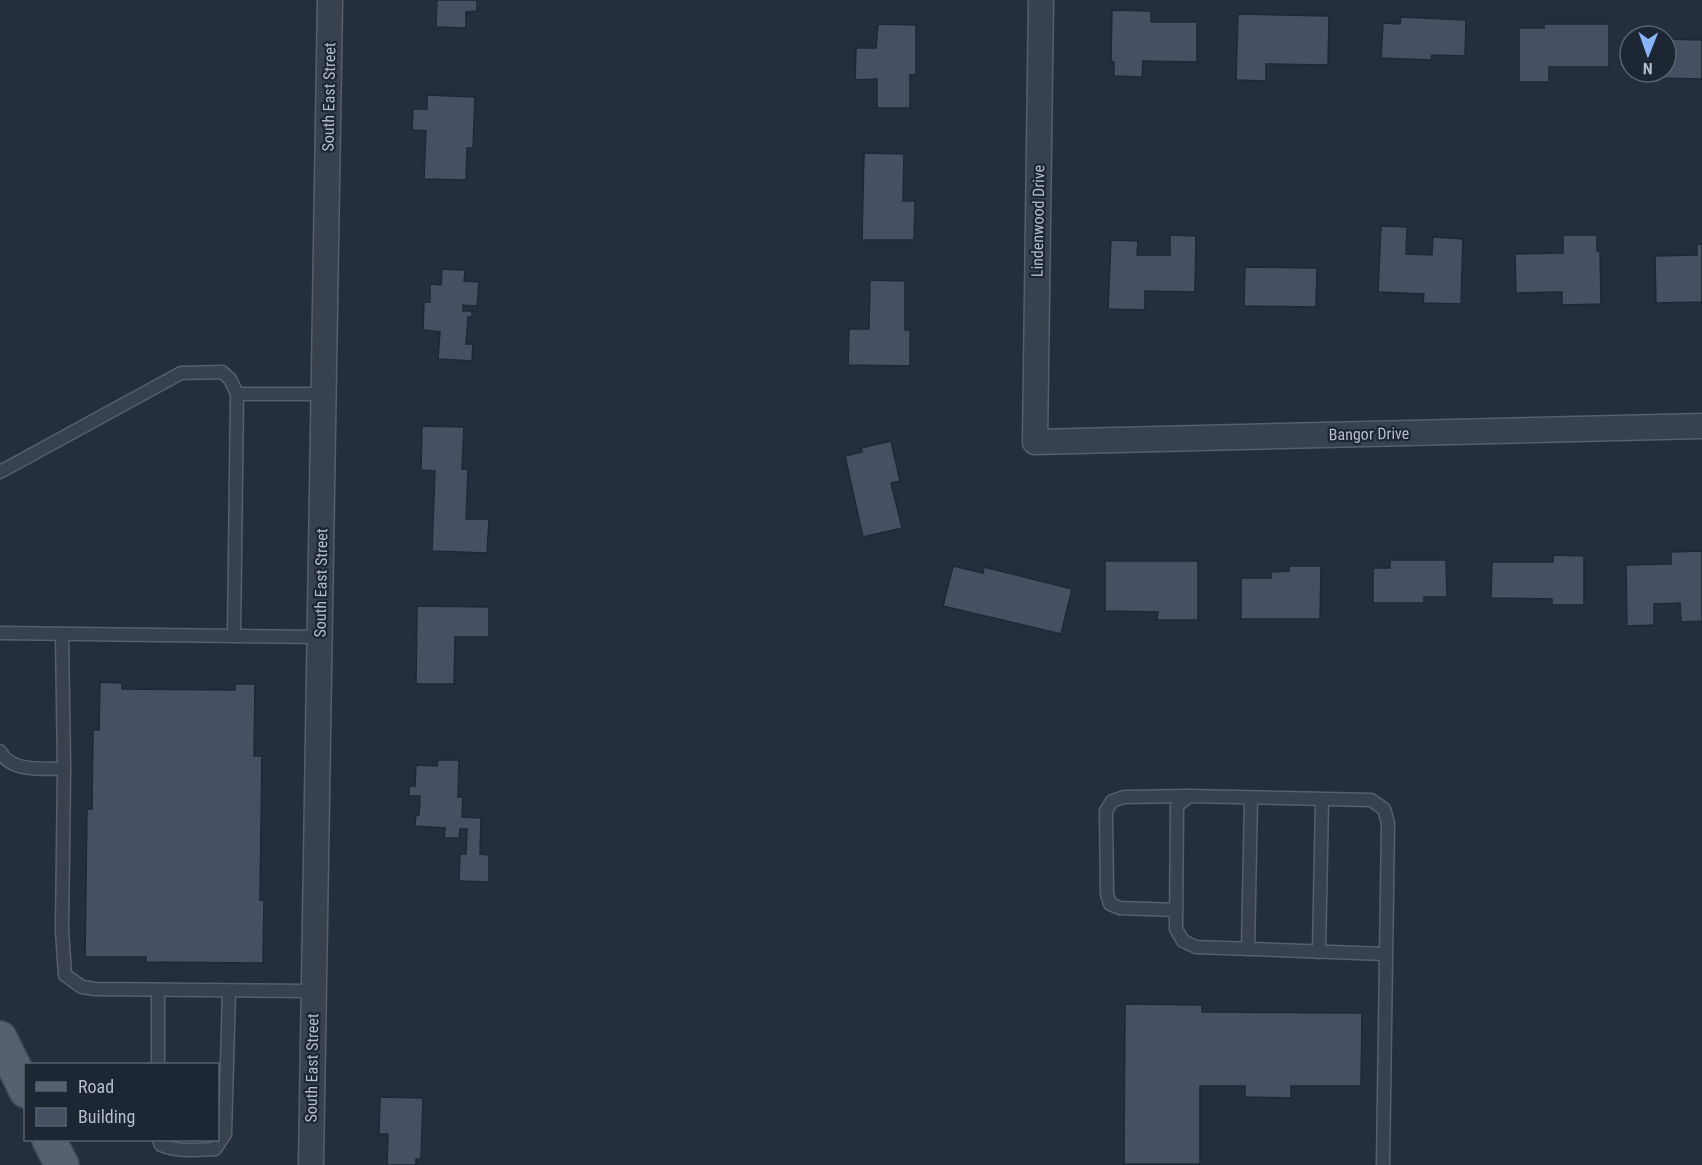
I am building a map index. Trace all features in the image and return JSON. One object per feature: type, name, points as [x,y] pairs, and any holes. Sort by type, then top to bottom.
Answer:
[{"type":"main road","points":[[0,1038],[24,1087]]},
{"type":"main road","points":[[50,1141],[62,1165]]},
{"type":"street","name":"South East Street","points":[[310,1165],[330,0]]},
{"type":"street","name":"Lindenwood Drive","points":[[1035,442],[1041,0]]},
{"type":"street","name":"Bangor Drive","points":[[1035,442],[1702,426]]},
{"type":"lane","points":[[0,472],[181,374],[222,372],[230,379],[237,394],[234,636]]},
{"type":"lane","points":[[237,394],[324,394]]},
{"type":"lane","points":[[0,633],[320,637]]},
{"type":"lane","points":[[62,634],[64,975],[82,987],[95,989],[314,991]]},
{"type":"lane","points":[[0,751],[3,757],[18,767],[64,769]]},
{"type":"lane","points":[[1189,796],[1177,806],[1176,929],[1183,941],[1196,947],[1385,954]]},
{"type":"lane","points":[[1176,910],[1120,908],[1110,904],[1107,894],[1106,811],[1112,801],[1124,797],[1189,796],[1371,800],[1384,809],[1388,823],[1383,1165]]},
{"type":"lane","points":[[1248,949],[1251,798]]},
{"type":"lane","points":[[1318,952],[1322,800]]},
{"type":"lane","points":[[158,990],[158,1063]]},
{"type":"lane","points":[[159,1141],[161,1145],[169,1149],[215,1149],[221,1144],[225,1134],[227,1103],[229,991]]},
{"type":"building","points":[[437,0],[477,0],[477,11],[466,12],[466,28],[436,27]]},
{"type":"building","points":[[1112,10],[1151,11],[1151,22],[1197,22],[1197,62],[1143,61],[1142,77],[1114,76],[1114,62],[1111,62]]},
{"type":"building","points":[[1238,14],[1329,16],[1328,65],[1266,64],[1266,81],[1236,80]]},
{"type":"building","points":[[1401,17],[1466,20],[1465,56],[1432,55],[1431,60],[1381,58],[1383,23],[1400,24]]},
{"type":"building","points":[[878,24],[916,25],[916,75],[910,75],[910,108],[877,108],[877,79],[855,80],[856,48],[876,48]]},
{"type":"building","points":[[1544,24],[1609,24],[1609,67],[1549,67],[1549,82],[1519,82],[1519,28],[1544,28]]},
{"type":"building","points":[[1678,39],[1702,40],[1702,79],[1678,78]]},
{"type":"building","points":[[427,95],[475,97],[473,148],[467,148],[466,180],[424,179],[426,131],[412,130],[413,109],[427,109]]},
{"type":"building","points":[[864,153],[904,154],[903,201],[915,201],[914,240],[862,240]]},
{"type":"building","points":[[1381,226],[1407,227],[1406,254],[1432,255],[1433,237],[1463,239],[1461,304],[1423,303],[1424,294],[1378,292]]},
{"type":"building","points":[[1170,235],[1196,236],[1195,292],[1145,291],[1145,310],[1108,309],[1111,240],[1138,241],[1137,255],[1170,255]]},
{"type":"building","points":[[1563,235],[1597,235],[1597,251],[1600,251],[1601,304],[1562,305],[1562,292],[1516,293],[1515,254],[1563,253]]},
{"type":"building","points":[[1697,244],[1702,244],[1702,302],[1656,303],[1655,256],[1697,255]]},
{"type":"building","points":[[1245,267],[1317,268],[1316,307],[1244,306]]},
{"type":"building","points":[[442,269],[465,270],[464,281],[479,282],[477,306],[463,305],[463,311],[472,311],[472,317],[468,317],[466,344],[473,344],[472,361],[438,359],[440,332],[423,330],[424,302],[430,302],[430,284],[441,285]]},
{"type":"building","points":[[870,280],[905,281],[905,330],[910,330],[910,366],[848,365],[849,329],[869,329]]},
{"type":"building","points":[[422,426],[464,427],[462,469],[468,469],[466,519],[489,519],[487,553],[432,551],[435,471],[421,470]]},
{"type":"building","points":[[891,441],[900,481],[891,483],[902,528],[863,537],[845,456],[862,452],[861,448]]},
{"type":"building","points":[[1702,551],[1702,621],[1681,622],[1680,603],[1654,604],[1654,625],[1627,626],[1626,565],[1671,564],[1671,552]]},
{"type":"building","points":[[1553,555],[1584,556],[1584,605],[1552,605],[1552,599],[1491,598],[1492,562],[1553,562]]},
{"type":"building","points":[[1390,560],[1446,560],[1447,597],[1424,597],[1424,603],[1373,603],[1373,568],[1390,568]]},
{"type":"building","points":[[1105,561],[1198,561],[1198,620],[1157,620],[1158,612],[1105,611]]},
{"type":"building","points":[[953,566],[983,573],[984,567],[1072,589],[1061,634],[943,606]]},
{"type":"building","points":[[1289,566],[1321,566],[1320,619],[1241,619],[1241,578],[1271,578],[1271,572],[1289,571]]},
{"type":"building","points":[[417,606],[489,607],[489,637],[455,637],[454,684],[416,684]]},
{"type":"building","points":[[100,682],[122,683],[122,689],[235,690],[235,684],[255,684],[254,756],[262,756],[260,900],[264,900],[263,963],[146,962],[146,957],[85,957],[87,809],[92,809],[93,730],[99,730]]},
{"type":"building","points":[[438,760],[459,760],[458,797],[463,797],[462,817],[481,818],[480,854],[489,855],[489,882],[459,881],[460,854],[466,854],[467,829],[460,829],[459,838],[444,838],[445,828],[415,826],[416,815],[419,815],[420,796],[409,796],[409,786],[415,786],[416,765],[437,766]]},
{"type":"building","points":[[1125,1004],[1202,1005],[1202,1012],[1362,1013],[1361,1086],[1291,1086],[1291,1098],[1245,1097],[1245,1086],[1200,1086],[1200,1164],[1124,1164]]},
{"type":"building","points":[[380,1097],[423,1098],[421,1159],[416,1159],[416,1165],[387,1165],[388,1134],[379,1134]]}]
